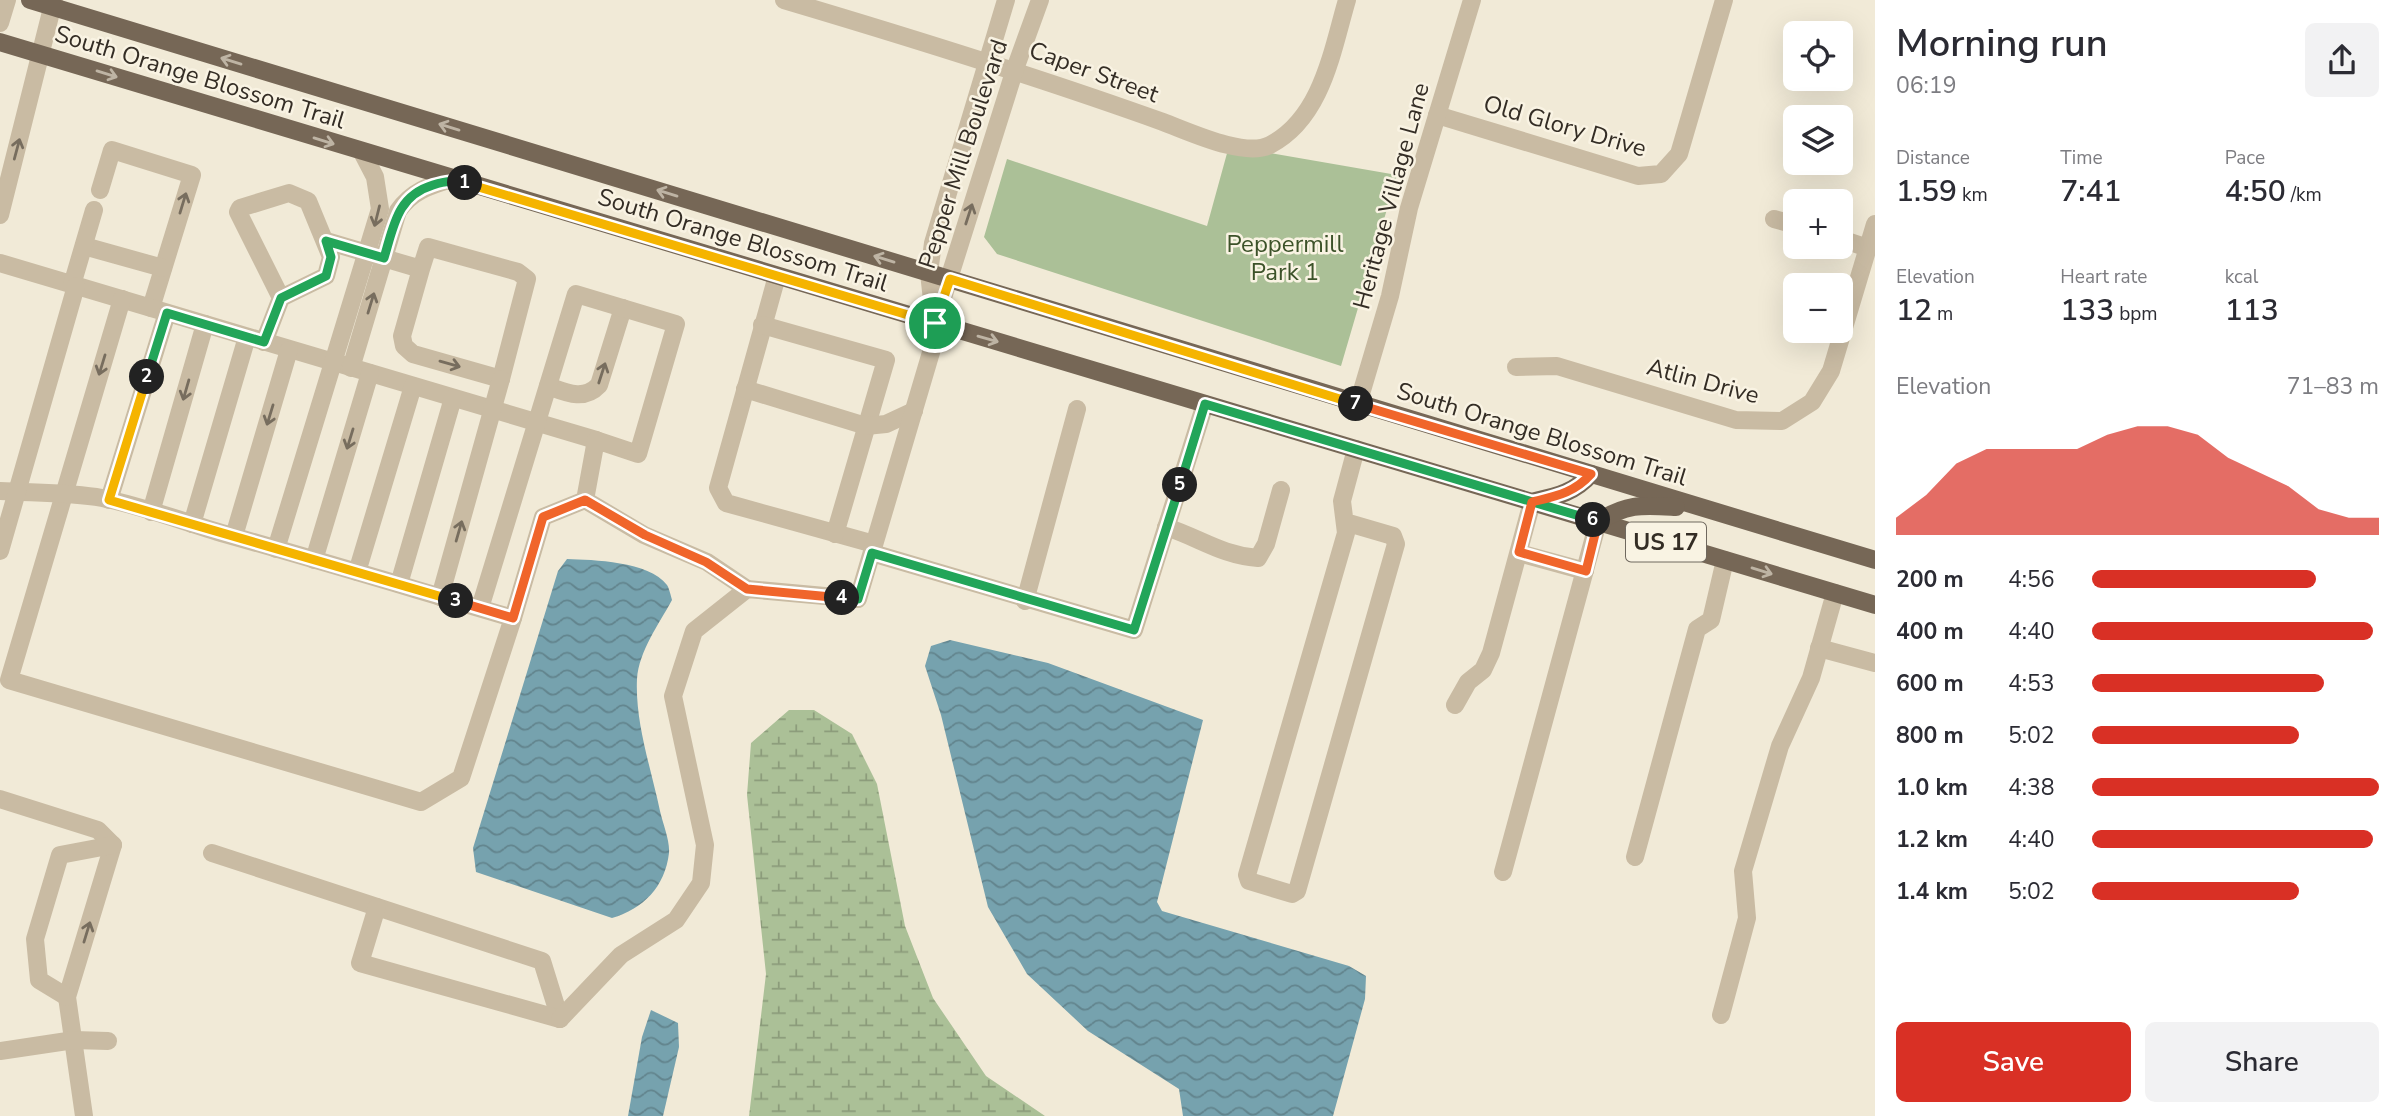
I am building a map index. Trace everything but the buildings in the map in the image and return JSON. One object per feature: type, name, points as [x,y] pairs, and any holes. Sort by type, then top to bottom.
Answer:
[{"type":"main road","name":"South Orange Blossom Trail","points":[[30,0],[53,4],[1875,560]]},
{"type":"main road","name":"South Orange Blossom Trail","points":[[0,42],[1875,605]]},
{"type":"main road","points":[[1532,502],[1563,495],[1580,486],[1591,474]]},
{"type":"main road","points":[[1598,522],[1618,509],[1636,505],[1704,508]]},
{"type":"street","points":[[0,23],[7,0]]},
{"type":"street","name":"Caper Street","points":[[784,0],[1015,69],[1229,146],[1267,146],[1294,129],[1321,88],[1347,0]]},
{"type":"street","name":"Pepper Mill Boulevard","points":[[935,323],[929,273],[933,243],[1006,0]]},
{"type":"street","name":"Pepper Mill Boulevard","points":[[747,589],[858,599],[932,349],[935,323],[1015,69],[1040,0]]},
{"type":"street","name":"Heritage Village Lane","points":[[1358,404],[1390,296],[1409,208],[1472,0]]},
{"type":"street","name":"Old Glory Drive","points":[[1437,115],[1638,176],[1661,174],[1679,154],[1724,0]]},
{"type":"street","points":[[0,215],[53,4]]},
{"type":"street","points":[[100,190],[112,150],[192,175],[163,268],[159,311],[109,500]]},
{"type":"street","points":[[276,549],[331,362],[380,209],[379,192],[362,152]]},
{"type":"street","points":[[351,368],[398,211],[407,198],[425,187],[452,179]]},
{"type":"street","points":[[192,524],[256,340],[281,298],[326,276],[331,257],[326,241],[308,201],[289,193],[240,208],[238,212],[281,298]]},
{"type":"street","points":[[0,551],[8,492],[74,285],[94,210]]},
{"type":"street","points":[[1774,219],[1783,221]]},
{"type":"street","name":"Atlin Drive","points":[[1516,366],[1557,366],[1736,420],[1782,421],[1812,402],[1831,372],[1875,224]]},
{"type":"street","points":[[326,241],[421,269]]},
{"type":"street","points":[[1853,243],[1868,248]]},
{"type":"street","points":[[84,246],[163,268]]},
{"type":"street","points":[[440,597],[494,410],[494,377],[527,279],[518,272],[428,247],[402,336],[404,346],[413,354],[494,377]]},
{"type":"street","points":[[0,263],[289,350],[370,373],[453,398],[494,410],[538,423],[596,440],[638,454],[676,324],[576,294],[538,423],[480,608]]},
{"type":"street","points":[[776,276],[718,488],[726,503],[835,534],[919,568],[1025,601],[1134,630],[1205,404]]},
{"type":"street","points":[[122,299],[4,679],[421,802],[461,778],[543,517],[585,500]]},
{"type":"street","points":[[548,386],[580,395],[591,394],[599,385],[623,308]]},
{"type":"street","points":[[151,512],[205,324]]},
{"type":"street","points":[[762,325],[886,360],[835,534]]},
{"type":"street","points":[[234,536],[289,350]]},
{"type":"street","points":[[314,560],[370,373]]},
{"type":"street","points":[[357,572],[413,386]]},
{"type":"street","points":[[745,389],[866,426],[886,424],[914,411]]},
{"type":"street","points":[[398,584],[453,398]]},
{"type":"street","points":[[1025,601],[1077,409]]},
{"type":"street","points":[[585,500],[596,440]]},
{"type":"street","points":[[1345,522],[1393,536],[1396,544],[1297,891],[1292,894],[1249,881],[1247,875],[1346,533],[1342,501],[1356,449]]},
{"type":"street","points":[[1166,527],[1189,534],[1222,552],[1258,558],[1266,544],[1281,490]]},
{"type":"street","points":[[8,492],[109,500],[513,618]]},
{"type":"street","points":[[560,1019],[621,955],[676,920],[701,883],[705,845],[674,696],[694,631],[747,589],[706,562],[645,535],[585,500]]},
{"type":"street","points":[[1454,705],[1468,682],[1483,670],[1491,653],[1532,502]]},
{"type":"street","points":[[1503,872],[1598,522]]},
{"type":"street","points":[[1519,552],[1586,571]]},
{"type":"street","points":[[1635,857],[1697,629],[1711,620],[1726,560]]},
{"type":"street","points":[[1721,1015],[1747,918],[1743,871],[1780,747],[1811,678],[1835,593]]},
{"type":"street","points":[[1819,648],[1875,663]]},
{"type":"street","points":[[0,799],[98,830],[113,845]]},
{"type":"street","points":[[84,1116],[67,997],[113,845]]},
{"type":"street","points":[[67,997],[39,980],[36,939],[60,855],[113,845]]},
{"type":"street","points":[[212,853],[542,961],[551,999],[560,1019]]},
{"type":"street","points":[[377,907],[360,963],[560,1019]]},
{"type":"street","points":[[0,1051],[74,1040],[108,1041]]},
{"type":"green space","name":"Peppermill Park 1","points":[[1229,146],[1397,175],[1341,366],[997,254],[984,237],[1007,159],[1207,226]]},
{"type":"green space","points":[[789,710],[814,710],[852,734],[877,784],[905,926],[933,998],[986,1076],[1045,1116],[749,1116],[766,974],[747,795],[751,743]]},
{"type":"water","points":[[567,559],[620,563],[647,571],[667,585],[672,600],[641,658],[637,679],[641,729],[667,838],[667,865],[651,895],[633,909],[612,918],[476,872],[473,848],[558,571]]},
{"type":"water","points":[[950,640],[1048,663],[1203,720],[1157,902],[1162,911],[1349,966],[1366,976],[1365,999],[1333,1116],[1183,1116],[1179,1089],[1088,1031],[1027,974],[988,907],[941,715],[925,666],[931,646]]},
{"type":"water","points":[[651,1010],[678,1023],[679,1047],[663,1116],[628,1116],[642,1037]]},
{"type":"route","points":[[935,323],[452,179],[425,187],[407,198],[398,211],[384,258],[326,241],[331,257],[326,276],[281,298],[264,342],[167,313],[109,500],[513,618],[543,517],[585,500],[645,535],[706,562],[747,589],[858,599],[872,553],[1025,601],[1134,630],[1205,404],[1532,502],[1598,522],[1586,571],[1519,552],[1532,502],[1563,495],[1580,486],[1591,474],[950,279],[935,323]]}]
